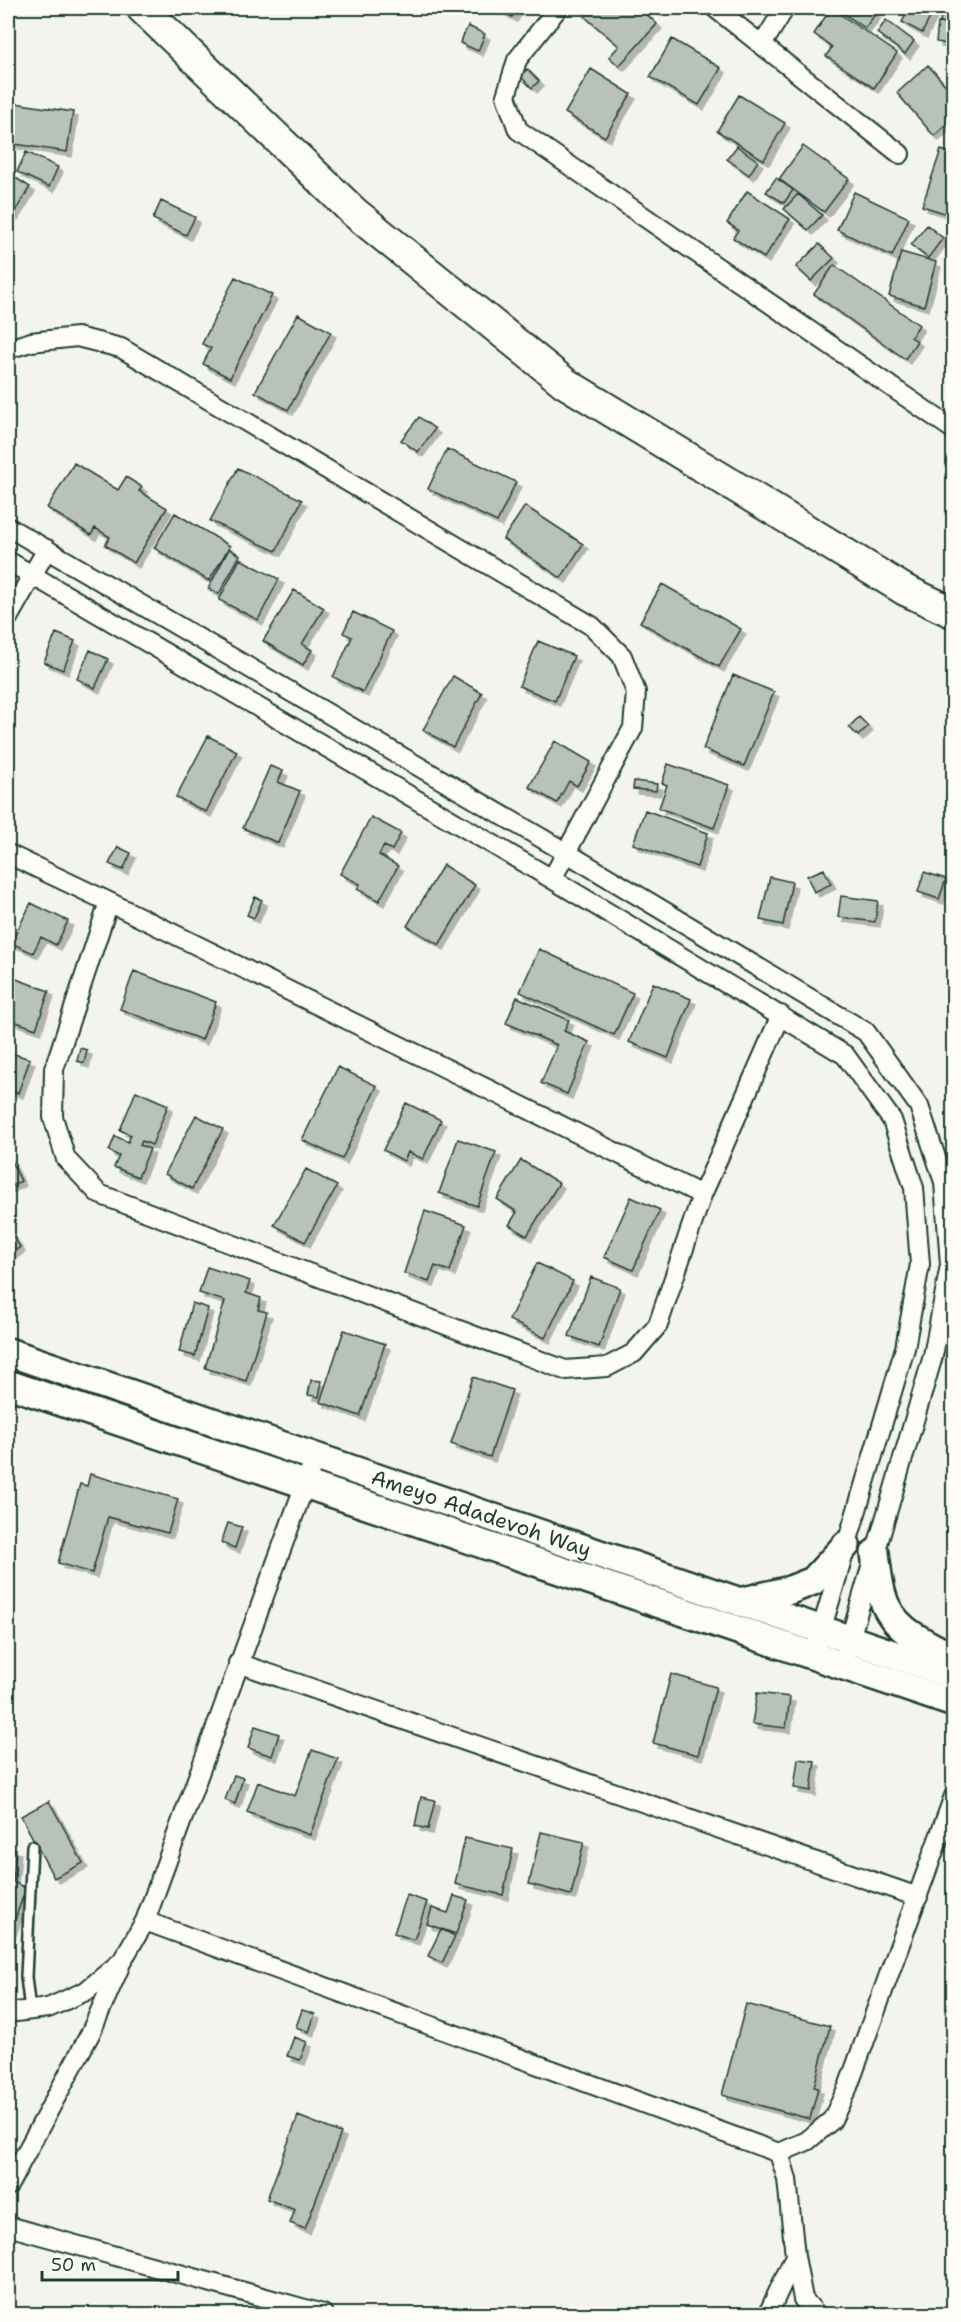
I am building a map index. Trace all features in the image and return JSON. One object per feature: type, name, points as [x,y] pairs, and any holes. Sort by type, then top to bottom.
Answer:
[{"type":"main road","points":[[142,8],[355,213],[565,383],[905,590],[954,614]]},
{"type":"street","points":[[558,8],[518,60],[506,96],[518,130],[954,430]]},
{"type":"street","points":[[715,8],[900,154]]},
{"type":"street","points":[[762,45],[786,8]]},
{"type":"street","points":[[8,349],[32,342],[77,337],[121,348],[592,626],[622,656],[636,692],[633,728],[552,879]]},
{"type":"street","points":[[8,527],[567,853],[866,1032],[919,1106],[944,1182],[950,1265],[933,1356],[842,1665]]},
{"type":"street","points":[[8,618],[47,549]]},
{"type":"street","points":[[8,561],[552,879],[845,1055],[892,1120],[914,1188],[920,1264],[907,1337],[813,1655]]},
{"type":"street","points":[[8,854],[702,1195]]},
{"type":"street","points":[[109,902],[54,1069],[53,1117],[66,1159],[99,1194],[565,1370],[607,1367],[634,1353],[657,1325],[702,1195],[781,1015]]},
{"type":"street","name":"Ameyo Adadevoh Way","points":[[8,1352],[954,1675]]},
{"type":"street","name":"Ameyo Adadevoh Way","points":[[8,1384],[953,1703]]},
{"type":"street","points":[[8,2186],[90,2034],[122,1961],[145,1921],[315,1457]]},
{"type":"street","points":[[740,1602],[790,1590],[813,1581],[846,1545]]},
{"type":"street","points":[[875,1553],[882,1596],[896,1623],[909,1634],[954,1658]]},
{"type":"street","points":[[238,1663],[918,1897]]},
{"type":"street","points":[[145,1921],[779,2153],[807,2141],[832,2120],[848,2086],[954,1796]]},
{"type":"street","points":[[8,2013],[48,2008],[86,1991],[122,1961]]},
{"type":"street","points":[[779,2153],[787,2179],[795,2256],[803,2299],[816,2314]]},
{"type":"street","points":[[8,2226],[323,2314]]},
{"type":"street","points":[[768,2314],[795,2256]]},
{"type":"lane","points":[[30,2010],[26,1977],[32,1846]]},
{"type":"building","points":[[496,8],[518,8],[512,17]]},
{"type":"building","points":[[593,8],[640,8],[657,24],[619,66],[609,57],[619,46],[585,17]]},
{"type":"building","points":[[831,8],[897,53],[874,88],[826,56],[832,47],[814,34]]},
{"type":"building","points":[[836,8],[868,8],[876,13],[865,28]]},
{"type":"building","points":[[910,8],[935,8],[922,33],[902,22]]},
{"type":"building","points":[[942,8],[954,8],[954,24],[940,22]]},
{"type":"building","points":[[886,20],[914,41],[905,54],[877,33]]},
{"type":"building","points":[[938,23],[954,25],[954,45],[936,42]]},
{"type":"building","points":[[468,26],[485,34],[478,51],[460,43]]},
{"type":"building","points":[[672,39],[721,68],[699,105],[650,77]]},
{"type":"building","points":[[928,65],[954,95],[954,118],[934,136],[897,93]]},
{"type":"building","points":[[527,69],[539,81],[532,88],[520,76]]},
{"type":"building","points":[[591,69],[631,94],[605,137],[565,113]]},
{"type":"building","points":[[739,95],[785,123],[764,160],[717,131]]},
{"type":"building","points":[[8,102],[73,112],[67,152],[8,143]]},
{"type":"building","points":[[737,146],[758,161],[749,175],[727,159]]},
{"type":"building","points":[[803,146],[849,179],[824,212],[779,179]]},
{"type":"building","points":[[941,150],[954,154],[954,216],[922,206]]},
{"type":"building","points":[[26,152],[58,167],[49,187],[17,172]]},
{"type":"building","points":[[8,173],[30,187],[13,215],[8,211]]},
{"type":"building","points":[[776,178],[793,190],[784,203],[766,192]]},
{"type":"building","points":[[747,191],[790,219],[764,258],[733,238],[738,230],[727,223]]},
{"type":"building","points":[[854,192],[909,218],[892,256],[837,230]]},
{"type":"building","points":[[798,194],[822,215],[808,230],[784,209]]},
{"type":"building","points":[[161,201],[195,217],[186,235],[153,219]]},
{"type":"building","points":[[927,225],[943,238],[928,258],[911,245]]},
{"type":"building","points":[[819,244],[834,258],[811,281],[796,267]]},
{"type":"building","points":[[901,252],[936,262],[924,306],[889,296]]},
{"type":"building","points":[[834,265],[919,325],[911,337],[917,341],[905,359],[814,294]]},
{"type":"building","points":[[954,266],[954,308],[951,307]]},
{"type":"building","points":[[235,277],[272,295],[230,378],[203,364],[211,348],[202,344]]},
{"type":"building","points":[[298,314],[331,332],[288,410],[255,392]]},
{"type":"building","points":[[419,417],[435,429],[418,452],[401,440]]},
{"type":"building","points":[[447,449],[516,482],[497,522],[428,489]]},
{"type":"building","points":[[74,463],[118,490],[126,477],[142,487],[139,491],[167,508],[134,563],[105,545],[110,537],[95,528],[91,535],[47,508]]},
{"type":"building","points":[[238,468],[302,500],[276,551],[210,521]]},
{"type":"building","points":[[525,506],[583,544],[561,578],[503,539]]},
{"type":"building","points":[[175,513],[230,546],[209,581],[154,548]]},
{"type":"building","points":[[229,549],[240,555],[219,594],[208,589]]},
{"type":"building","points":[[240,559],[279,579],[258,620],[219,600]]},
{"type":"building","points":[[662,584],[741,629],[719,667],[640,622]]},
{"type":"building","points":[[294,590],[324,608],[302,644],[312,650],[303,665],[263,641]]},
{"type":"building","points":[[353,612],[392,631],[363,692],[333,677],[352,637],[343,633]]},
{"type":"building","points":[[56,633],[75,641],[63,670],[44,662]]},
{"type":"building","points":[[538,641],[574,656],[555,701],[519,686]]},
{"type":"building","points":[[90,650],[108,659],[95,688],[77,679]]},
{"type":"building","points":[[733,675],[774,692],[744,766],[703,749]]},
{"type":"building","points":[[453,676],[482,693],[453,747],[423,730]]},
{"type":"building","points":[[859,717],[868,726],[858,736],[849,727]]},
{"type":"building","points":[[208,736],[237,751],[206,812],[176,797]]},
{"type":"building","points":[[555,741],[591,762],[577,786],[569,781],[557,803],[529,787]]},
{"type":"building","points":[[668,764],[729,785],[714,828],[659,808],[667,785],[662,783]]},
{"type":"building","points":[[270,766],[283,771],[278,782],[300,791],[278,843],[243,828]]},
{"type":"building","points":[[634,781],[657,784],[656,791],[633,789]]},
{"type":"building","points":[[645,810],[708,833],[697,867],[633,844]]},
{"type":"building","points":[[371,817],[401,833],[392,850],[384,846],[379,855],[398,866],[379,901],[357,889],[360,884],[340,874]]},
{"type":"building","points":[[118,847],[131,853],[123,870],[109,864]]},
{"type":"building","points":[[443,865],[475,885],[439,945],[407,926]]},
{"type":"building","points":[[824,869],[831,884],[814,892],[807,876]]},
{"type":"building","points":[[924,872],[946,879],[939,899],[918,892]]},
{"type":"building","points":[[770,877],[792,882],[783,925],[760,920]]},
{"type":"building","points":[[841,896],[878,901],[875,922],[838,917]]},
{"type":"building","points":[[255,897],[262,900],[254,918],[247,915]]},
{"type":"building","points":[[31,903],[68,921],[56,945],[41,937],[33,953],[11,943]]},
{"type":"building","points":[[539,949],[633,993],[614,1035],[520,992]]},
{"type":"building","points":[[134,971],[216,1002],[202,1040],[120,1009]]},
{"type":"building","points":[[8,976],[49,991],[36,1029],[8,1019]]},
{"type":"building","points":[[653,983],[691,999],[668,1058],[629,1042]]},
{"type":"building","points":[[517,997],[569,1020],[564,1031],[589,1042],[567,1094],[541,1083],[557,1045],[506,1023]]},
{"type":"building","points":[[80,1048],[87,1050],[84,1063],[77,1061]]},
{"type":"building","points":[[8,1052],[30,1059],[18,1093],[8,1089]]},
{"type":"building","points":[[338,1067],[377,1086],[342,1159],[302,1140]]},
{"type":"building","points":[[136,1091],[168,1105],[152,1145],[142,1141],[140,1145],[150,1149],[138,1177],[114,1167],[119,1156],[109,1151],[115,1136],[128,1142],[131,1135],[120,1130]]},
{"type":"building","points":[[406,1103],[441,1120],[423,1159],[408,1152],[404,1161],[383,1150]]},
{"type":"building","points":[[196,1115],[223,1129],[192,1189],[165,1174]]},
{"type":"building","points":[[458,1139],[496,1152],[477,1206],[439,1193]]},
{"type":"building","points":[[8,1155],[21,1181],[8,1188]]},
{"type":"building","points":[[521,1160],[559,1183],[527,1236],[509,1225],[517,1212],[497,1199]]},
{"type":"building","points":[[306,1169],[337,1186],[305,1242],[274,1225]]},
{"type":"building","points":[[631,1197],[660,1210],[633,1270],[604,1257]]},
{"type":"building","points":[[425,1211],[466,1225],[450,1271],[435,1266],[429,1282],[404,1273]]},
{"type":"building","points":[[8,1228],[20,1247],[8,1256]]},
{"type":"building","points":[[537,1263],[573,1281],[545,1338],[509,1320]]},
{"type":"building","points":[[207,1267],[250,1281],[246,1293],[261,1298],[258,1310],[267,1312],[246,1381],[205,1368],[225,1301],[199,1293]]},
{"type":"building","points":[[591,1277],[620,1288],[599,1347],[569,1336]]},
{"type":"building","points":[[192,1303],[208,1308],[195,1356],[179,1352]]},
{"type":"building","points":[[344,1330],[385,1344],[360,1416],[320,1402]]},
{"type":"building","points":[[473,1377],[512,1390],[490,1457],[451,1444]]},
{"type":"building","points":[[311,1380],[322,1381],[319,1397],[308,1395]]},
{"type":"building","points":[[90,1474],[178,1499],[168,1533],[108,1517],[92,1573],[58,1563],[80,1484],[87,1486]]},
{"type":"building","points":[[228,1523],[242,1527],[235,1548],[221,1543]]},
{"type":"building","points":[[671,1674],[716,1687],[698,1755],[653,1743]]},
{"type":"building","points":[[757,1693],[790,1697],[786,1728],[752,1724]]},
{"type":"building","points":[[255,1726],[279,1734],[272,1756],[248,1748]]},
{"type":"building","points":[[312,1750],[338,1759],[310,1835],[247,1812],[258,1782],[295,1796]]},
{"type":"building","points":[[798,1759],[815,1761],[811,1791],[794,1788]]},
{"type":"building","points":[[234,1775],[243,1778],[235,1804],[225,1800]]},
{"type":"building","points":[[421,1797],[435,1800],[428,1829],[415,1826]]},
{"type":"building","points":[[49,1801],[83,1863],[54,1878],[21,1816]]},
{"type":"building","points":[[541,1832],[584,1842],[571,1895],[529,1884]]},
{"type":"building","points":[[465,1838],[513,1849],[503,1895],[455,1884]]},
{"type":"building","points":[[8,1848],[16,1849],[13,1882],[26,1888],[8,1939]]},
{"type":"building","points":[[407,1895],[427,1902],[414,1940],[394,1933]]},
{"type":"building","points":[[454,1896],[468,1900],[456,1934],[427,1924],[432,1908],[448,1913]]},
{"type":"building","points":[[441,1929],[455,1936],[442,1963],[428,1956]]},
{"type":"building","points":[[746,2004],[830,2026],[814,2087],[818,2088],[810,2119],[722,2095]]},
{"type":"building","points":[[302,2010],[315,2014],[309,2032],[296,2027]]},
{"type":"building","points":[[294,2037],[307,2042],[300,2060],[287,2056]]},
{"type":"building","points":[[298,2116],[341,2133],[305,2229],[290,2223],[295,2210],[267,2199]]}]
